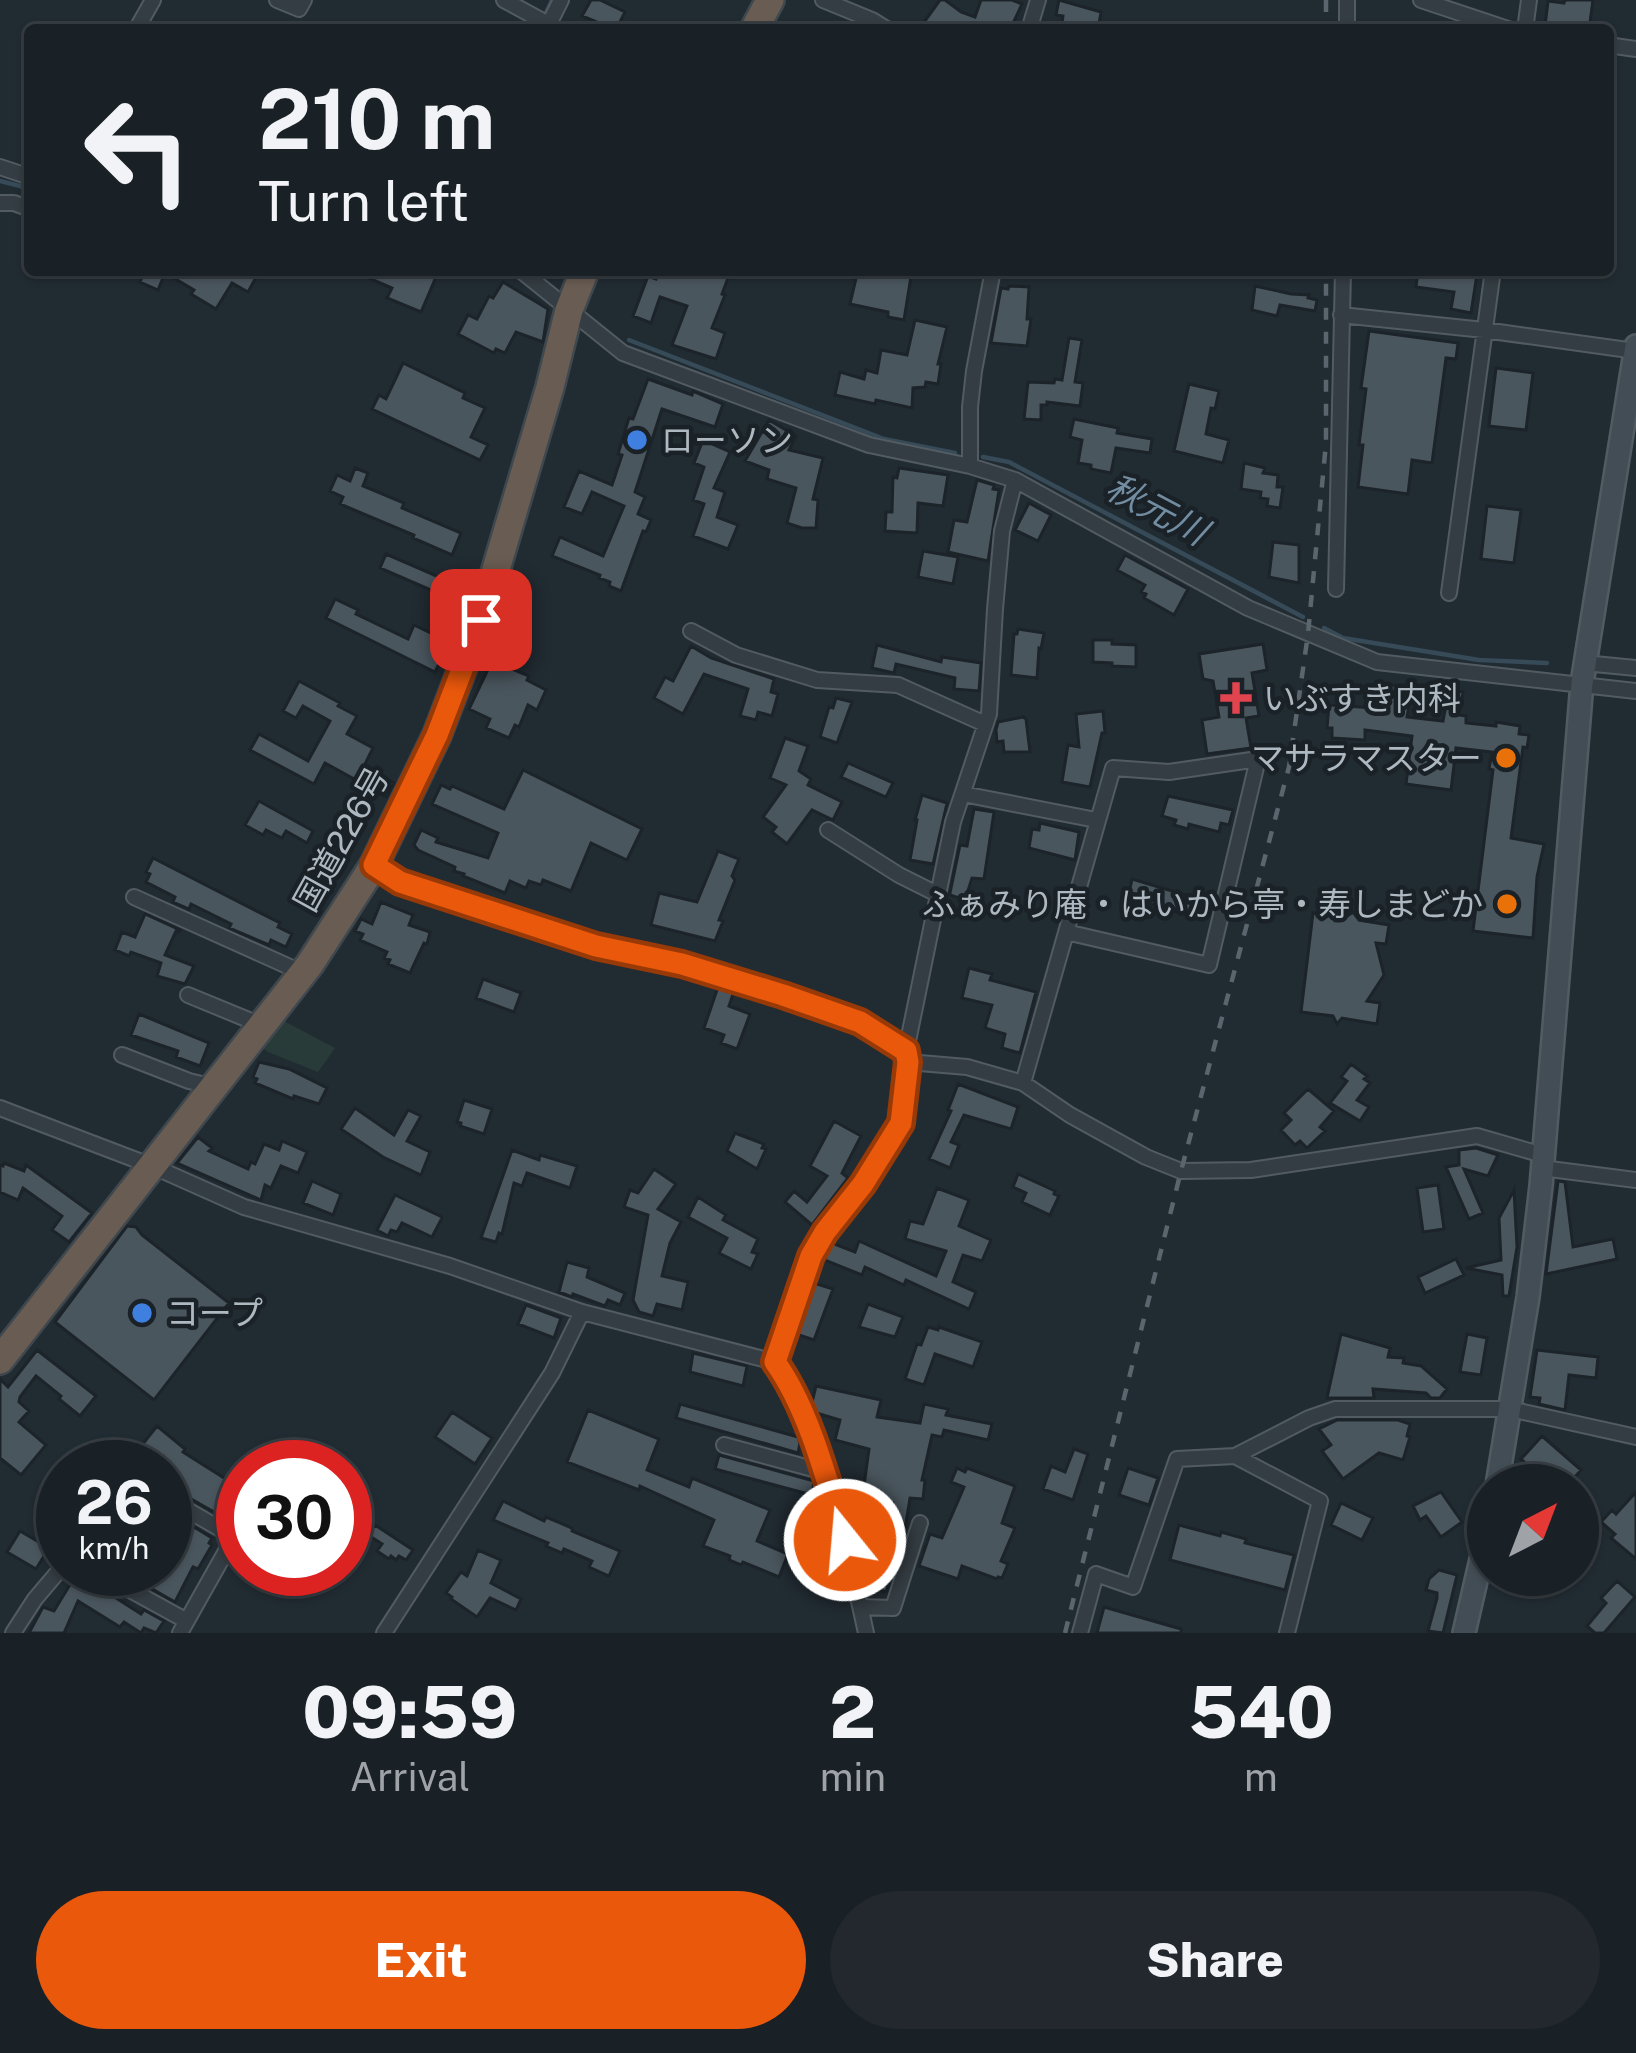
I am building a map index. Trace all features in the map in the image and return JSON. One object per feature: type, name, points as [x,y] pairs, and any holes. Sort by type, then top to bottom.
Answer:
[{"type":"highway","name":"国道226号","points":[[0,1360],[303,974],[374,865],[437,735],[481,620],[583,276]]},
{"type":"street","points":[[277,0],[299,9],[304,0]]},
{"type":"street","points":[[504,0],[545,24],[561,0]]},
{"type":"street","points":[[824,0],[878,24]]},
{"type":"street","points":[[1421,0],[1493,24]]},
{"type":"street","points":[[527,276],[623,353],[869,445],[1015,480],[1248,608],[1377,662],[1583,673],[1636,668]]},
{"type":"street","points":[[970,466],[974,371],[992,276]]},
{"type":"street","points":[[1336,589],[1343,276]]},
{"type":"street","points":[[1449,593],[1492,276]]},
{"type":"street","points":[[1341,315],[1636,349],[1583,673],[1528,1297],[1501,1464]]},
{"type":"street","points":[[775,1362],[811,1256],[901,1123],[907,1057],[953,822],[989,715],[1002,531],[1015,480]]},
{"type":"street","points":[[691,631],[736,656],[817,680],[898,685],[986,724]]},
{"type":"street","points":[[1583,673],[1636,691]]},
{"type":"street","points":[[1023,1083],[1096,820],[1113,768],[1168,772],[1258,759],[1210,965],[1066,932]]},
{"type":"street","points":[[963,794],[1096,820]]},
{"type":"street","points":[[829,830],[939,896]]},
{"type":"street","points":[[374,865],[400,882],[596,946],[682,964],[860,1022],[907,1057],[1023,1083],[1146,1157],[1181,1171],[1250,1170],[1477,1136],[1542,1162],[1636,1180]]},
{"type":"street","points":[[134,897],[303,974]]},
{"type":"street","points":[[188,995],[262,1026]]},
{"type":"street","points":[[122,1055],[214,1087]]},
{"type":"street","points":[[0,1108],[244,1207],[450,1266],[582,1312],[775,1362],[790,1383],[824,1472],[866,1633]]},
{"type":"street","points":[[385,1633],[553,1373],[582,1312]]},
{"type":"street","points":[[1080,1633],[1096,1574],[1133,1587],[1177,1460],[1235,1456],[1335,1409],[1510,1409],[1636,1437]]},
{"type":"street","points":[[724,1445],[824,1472]]},
{"type":"street","points":[[1235,1456],[1320,1501],[1287,1633]]},
{"type":"street","points":[[135,1596],[183,1626],[234,1537],[192,1513]]},
{"type":"street","points":[[861,1607],[893,1608],[920,1523]]},
{"type":"street","points":[[13,1633],[38,1596]]},
{"type":"street","points":[[1464,1633],[1473,1596]]},
{"type":"green space","points":[[282,1020],[335,1048],[318,1072],[262,1047]]},
{"type":"building","points":[[591,0],[625,12],[619,24],[601,24],[582,16]]},
{"type":"building","points":[[940,0],[975,17],[981,0],[1022,4],[1013,24],[923,24]]},
{"type":"building","points":[[1059,0],[1101,12],[1099,24],[1062,23],[1063,16],[1056,15]]},
{"type":"building","points":[[1593,0],[1590,24],[1545,24],[1548,1]]},
{"type":"building","points":[[142,276],[164,276],[158,290],[140,282]]},
{"type":"building","points":[[170,276],[257,276],[248,292],[232,283],[216,309],[191,294],[194,290]]},
{"type":"building","points":[[364,276],[436,276],[421,312],[387,298],[392,288]]},
{"type":"building","points":[[648,276],[729,276],[712,328],[725,333],[716,359],[672,345],[687,306],[660,297],[651,323],[633,316]]},
{"type":"building","points":[[857,276],[911,276],[904,320],[850,304]]},
{"type":"building","points":[[1417,276],[1477,276],[1471,313],[1451,309],[1454,292],[1416,287]]},
{"type":"building","points":[[503,282],[548,309],[543,342],[516,332],[505,353],[496,349],[494,353],[458,334],[468,315],[477,319]]},
{"type":"building","points":[[1255,286],[1309,295],[1317,300],[1315,311],[1280,305],[1277,316],[1252,310]]},
{"type":"building","points":[[1029,287],[1027,346],[991,343],[1001,288]]},
{"type":"building","points":[[915,320],[947,327],[938,384],[926,382],[925,387],[913,388],[912,408],[835,395],[840,372],[864,379],[866,370],[877,373],[881,350],[907,355]]},
{"type":"building","points":[[1369,331],[1458,343],[1456,359],[1446,358],[1432,463],[1412,460],[1408,494],[1358,487],[1366,389],[1361,388]]},
{"type":"building","points":[[1069,338],[1082,340],[1075,382],[1083,383],[1080,406],[1047,402],[1041,405],[1041,420],[1024,419],[1028,382],[1062,380]]},
{"type":"building","points":[[403,363],[485,408],[471,437],[488,445],[480,460],[372,409],[379,395],[386,399]]},
{"type":"building","points":[[1496,368],[1533,373],[1526,430],[1489,426]]},
{"type":"building","points":[[648,379],[723,404],[715,427],[662,409],[635,492],[645,497],[638,514],[651,520],[621,591],[600,575],[552,556],[560,537],[603,556],[624,506],[592,492],[582,514],[564,507],[579,471],[612,485],[629,418],[633,419]]},
{"type":"building","points":[[1189,384],[1219,391],[1206,434],[1229,440],[1223,463],[1174,451]]},
{"type":"building","points":[[1074,419],[1152,439],[1150,453],[1116,448],[1111,473],[1091,469],[1091,465],[1078,463],[1082,440],[1070,437]]},
{"type":"building","points":[[769,420],[796,436],[789,450],[823,458],[813,499],[818,500],[816,528],[787,523],[796,488],[767,479],[769,470],[745,461]]},
{"type":"building","points":[[703,440],[730,452],[714,488],[725,492],[717,517],[738,525],[728,549],[693,536],[704,504],[693,500],[704,467],[694,463]]},
{"type":"building","points":[[1244,463],[1278,475],[1277,487],[1283,487],[1280,508],[1267,506],[1268,499],[1260,498],[1261,492],[1241,489]]},
{"type":"building","points":[[355,468],[368,473],[363,486],[461,533],[452,555],[340,504],[343,497],[330,491],[337,475],[350,481]]},
{"type":"building","points":[[899,468],[948,475],[943,506],[918,503],[917,533],[885,531],[886,512],[892,512],[893,477],[897,478]]},
{"type":"building","points":[[977,480],[999,490],[988,561],[948,552],[954,520],[967,522]]},
{"type":"building","points":[[1029,503],[1051,515],[1038,541],[1015,530]]},
{"type":"building","points":[[1487,506],[1521,510],[1514,563],[1481,559]]},
{"type":"building","points":[[1273,542],[1299,545],[1299,583],[1269,577]]},
{"type":"building","points":[[923,551],[958,557],[953,584],[918,577]]},
{"type":"building","points":[[386,554],[462,587],[456,601],[380,568]]},
{"type":"building","points":[[1125,555],[1188,589],[1174,615],[1144,598],[1145,585],[1117,570]]},
{"type":"building","points":[[335,599],[408,639],[414,625],[441,638],[434,651],[443,656],[435,672],[326,618]]},
{"type":"building","points":[[1018,629],[1044,633],[1037,678],[1011,675]]},
{"type":"building","points":[[1093,640],[1136,645],[1136,667],[1093,662]]},
{"type":"building","name":"いぶすき内科","points":[[1263,644],[1267,670],[1252,673],[1259,716],[1246,718],[1251,748],[1207,754],[1202,720],[1219,717],[1213,681],[1203,679],[1199,654]]},
{"type":"building","points":[[877,645],[941,662],[942,657],[981,663],[979,691],[954,689],[955,678],[896,664],[894,673],[872,668]]},
{"type":"building","points":[[691,646],[711,658],[774,679],[771,692],[778,694],[772,716],[758,712],[756,720],[740,716],[748,689],[704,674],[683,714],[654,698],[665,677],[673,681]]},
{"type":"building","points":[[492,661],[529,676],[527,680],[546,690],[537,710],[528,705],[509,738],[486,728],[490,719],[469,709]]},
{"type":"building","points":[[299,681],[357,716],[347,734],[373,748],[364,766],[394,783],[387,797],[325,763],[314,784],[250,750],[259,734],[308,761],[330,721],[303,706],[296,718],[283,711]]},
{"type":"building","points":[[1377,683],[1407,687],[1407,717],[1443,721],[1449,689],[1463,692],[1459,715],[1466,716],[1466,723],[1520,726],[1519,734],[1529,735],[1527,748],[1523,747],[1511,838],[1544,844],[1533,938],[1473,931],[1492,752],[1456,748],[1451,790],[1406,784],[1412,736],[1365,730],[1365,740],[1332,738],[1332,728],[1327,728],[1329,705],[1373,708]]},
{"type":"building","points":[[836,698],[852,702],[837,743],[820,737]]},
{"type":"building","points":[[1103,711],[1105,733],[1090,787],[1062,782],[1068,745],[1079,747],[1076,714]]},
{"type":"building","points":[[1023,717],[1030,752],[1004,752],[1003,741],[997,742],[998,722]]},
{"type":"building","points":[[785,738],[808,746],[799,771],[811,779],[808,785],[842,802],[833,820],[812,810],[787,844],[763,817],[786,785],[770,778]]},
{"type":"building","points":[[848,763],[893,783],[886,797],[841,777]]},
{"type":"building","points":[[523,770],[642,829],[627,860],[591,843],[571,891],[543,880],[541,885],[529,881],[526,888],[510,881],[505,893],[463,876],[414,845],[421,830],[438,838],[436,842],[488,858],[498,833],[432,804],[441,785],[504,809]]},
{"type":"building","points":[[922,795],[947,803],[933,864],[910,860]]},
{"type":"building","points":[[1168,796],[1233,810],[1229,825],[1221,823],[1219,832],[1174,825],[1176,820],[1162,816]]},
{"type":"building","points":[[259,801],[313,831],[307,843],[286,831],[282,838],[245,825]]},
{"type":"building","points":[[974,809],[994,812],[984,879],[972,878],[965,900],[950,893]]},
{"type":"building","points":[[1040,823],[1079,832],[1075,860],[1029,848],[1032,829],[1039,830]]},
{"type":"building","points":[[718,851],[739,859],[715,941],[651,925],[659,893],[697,902]]},
{"type":"building","points":[[153,858],[280,923],[278,927],[292,934],[286,947],[229,928],[231,924],[191,904],[189,909],[173,902],[175,897],[146,882]]},
{"type":"building","points":[[1132,879],[1202,900],[1197,918],[1128,899]]},
{"type":"building","points":[[381,902],[413,915],[409,925],[430,932],[410,973],[388,964],[387,952],[360,940],[363,934],[355,931],[361,919],[372,924]]},
{"type":"building","points":[[1353,912],[1359,920],[1389,925],[1386,944],[1376,943],[1384,975],[1367,1001],[1380,1003],[1377,1024],[1342,1018],[1337,1024],[1333,1016],[1301,1012],[1313,913],[1346,917]]},
{"type":"building","points":[[145,914],[180,930],[165,955],[194,966],[185,984],[157,976],[161,963],[115,950],[122,932],[135,937]]},
{"type":"building","points":[[969,968],[992,974],[990,980],[1036,992],[1020,1053],[1002,1048],[1005,1034],[985,1028],[992,1005],[962,998]]},
{"type":"building","points":[[483,979],[521,993],[514,1012],[476,998]]},
{"type":"building","points":[[718,987],[734,991],[729,1006],[750,1014],[737,1049],[721,1043],[724,1035],[704,1028]]},
{"type":"building","points":[[139,1014],[209,1043],[200,1066],[176,1057],[178,1051],[131,1035]]},
{"type":"building","points":[[259,1062],[289,1069],[327,1088],[319,1104],[255,1083]]},
{"type":"building","points":[[1351,1064],[1370,1083],[1357,1100],[1369,1107],[1360,1121],[1330,1103],[1347,1081],[1341,1077]]},
{"type":"building","points":[[958,1084],[1018,1107],[1011,1129],[964,1115],[951,1142],[959,1145],[950,1168],[929,1159]]},
{"type":"building","points":[[1308,1089],[1334,1111],[1320,1127],[1325,1131],[1307,1148],[1300,1141],[1295,1145],[1281,1130],[1291,1120],[1284,1113]]},
{"type":"building","points":[[464,1100],[492,1109],[484,1134],[457,1122]]},
{"type":"building","points":[[355,1108],[394,1135],[408,1110],[421,1116],[407,1141],[430,1152],[421,1175],[341,1129]]},
{"type":"building","points":[[834,1121],[861,1136],[842,1173],[848,1178],[812,1225],[785,1202],[794,1191],[807,1202],[827,1176],[810,1166]]},
{"type":"building","points":[[735,1133],[764,1144],[757,1169],[727,1151]]},
{"type":"building","points":[[198,1137],[212,1148],[209,1151],[248,1169],[264,1144],[279,1150],[282,1141],[307,1152],[298,1173],[281,1166],[271,1188],[265,1185],[261,1200],[177,1163]]},
{"type":"building","points":[[1476,1148],[1498,1155],[1488,1176],[1464,1169],[1483,1213],[1469,1219],[1446,1167],[1459,1165],[1459,1150]]},
{"type":"building","points":[[512,1150],[577,1166],[570,1188],[527,1173],[522,1186],[514,1183],[496,1242],[481,1238]]},
{"type":"building","points":[[0,1165],[24,1171],[26,1165],[92,1213],[69,1242],[52,1230],[62,1216],[23,1188],[18,1200],[0,1192]]},
{"type":"building","points":[[654,1169],[676,1184],[658,1209],[681,1222],[662,1276],[688,1282],[682,1310],[657,1304],[653,1316],[639,1312],[633,1300],[648,1215],[624,1207],[630,1190],[638,1193]]},
{"type":"building","points":[[1018,1174],[1059,1196],[1050,1215],[1022,1202],[1026,1193],[1013,1187]]},
{"type":"building","points":[[312,1181],[341,1194],[333,1215],[303,1203]]},
{"type":"building","points":[[1558,1181],[1565,1182],[1573,1247],[1613,1239],[1617,1259],[1546,1274]]},
{"type":"building","points":[[1438,1185],[1444,1229],[1423,1232],[1417,1188]]},
{"type":"building","points":[[937,1188],[969,1200],[959,1226],[991,1240],[982,1261],[963,1255],[953,1282],[976,1292],[969,1309],[906,1280],[904,1285],[865,1267],[862,1275],[822,1259],[832,1243],[855,1252],[859,1241],[936,1276],[946,1251],[905,1239],[910,1221],[923,1224]]},
{"type":"building","points":[[1514,1190],[1517,1247],[1509,1296],[1503,1296],[1502,1275],[1466,1268],[1501,1260],[1499,1218]]},
{"type":"building","points":[[395,1195],[442,1218],[432,1237],[402,1223],[388,1236],[377,1230]]},
{"type":"building","points":[[698,1197],[726,1215],[723,1220],[758,1239],[751,1269],[719,1253],[727,1238],[688,1217]]},
{"type":"building","name":"コープ","points":[[127,1226],[136,1227],[229,1303],[154,1400],[55,1322]]},
{"type":"building","points":[[1456,1259],[1464,1275],[1425,1293],[1418,1277]]},
{"type":"building","points":[[567,1262],[589,1268],[587,1277],[625,1293],[620,1305],[608,1300],[605,1306],[559,1292]]},
{"type":"building","points":[[814,1283],[833,1289],[814,1340],[796,1334]]},
{"type":"building","points":[[868,1304],[903,1317],[895,1337],[859,1327]]},
{"type":"building","points":[[526,1305],[561,1318],[554,1338],[518,1324]]},
{"type":"building","points":[[928,1327],[982,1342],[973,1367],[935,1354],[924,1385],[905,1379]]},
{"type":"building","points":[[1341,1334],[1390,1348],[1388,1357],[1421,1366],[1447,1389],[1440,1398],[1373,1389],[1374,1398],[1327,1398]]},
{"type":"building","points":[[1467,1334],[1487,1338],[1481,1375],[1460,1372]]},
{"type":"building","points":[[37,1350],[96,1396],[80,1416],[36,1376],[20,1397],[29,1411],[19,1422],[40,1440],[36,1440],[36,1457],[21,1475],[0,1458],[0,1379],[8,1387]]},
{"type":"building","points":[[1537,1350],[1598,1357],[1596,1378],[1569,1375],[1565,1410],[1530,1397]]},
{"type":"building","points":[[693,1353],[747,1366],[743,1386],[690,1372]]},
{"type":"building","points":[[816,1386],[881,1400],[877,1417],[920,1423],[924,1404],[948,1409],[946,1415],[992,1424],[988,1440],[944,1430],[942,1437],[932,1435],[922,1480],[923,1499],[910,1498],[886,1592],[868,1586],[893,1503],[868,1499],[869,1494],[863,1493],[869,1449],[835,1440],[840,1420],[813,1412],[811,1407]]},
{"type":"building","points":[[680,1404],[798,1437],[798,1453],[676,1418]]},
{"type":"building","points":[[588,1410],[659,1439],[647,1470],[689,1487],[692,1478],[770,1510],[757,1541],[788,1554],[779,1577],[703,1546],[714,1520],[640,1486],[639,1490],[567,1462]]},
{"type":"building","points":[[452,1412],[492,1438],[475,1464],[435,1437]]},
{"type":"building","points":[[1337,1420],[1410,1424],[1403,1460],[1379,1453],[1343,1479],[1322,1451],[1331,1445],[1319,1429]]},
{"type":"building","points":[[157,1426],[174,1440],[146,1440]]},
{"type":"building","points":[[1542,1436],[1574,1464],[1527,1464],[1521,1459]]},
{"type":"building","points":[[1074,1449],[1088,1454],[1073,1500],[1043,1489],[1051,1466],[1065,1472]]},
{"type":"building","points":[[719,1455],[814,1481],[812,1495],[715,1469]]},
{"type":"building","points":[[192,1458],[216,1473],[216,1513],[192,1499]]},
{"type":"building","points":[[957,1468],[1015,1486],[1002,1523],[1015,1528],[1001,1561],[1008,1564],[1002,1578],[962,1566],[958,1579],[919,1566],[930,1534],[942,1538],[964,1487],[951,1482]]},
{"type":"building","points":[[1128,1468],[1158,1478],[1149,1505],[1119,1495]]},
{"type":"building","points":[[1441,1492],[1462,1522],[1441,1537],[1426,1516],[1420,1520],[1413,1506]]},
{"type":"building","points":[[1636,1492],[1636,1559],[1611,1538],[1615,1534],[1601,1522],[1612,1510],[1616,1514]]},
{"type":"building","points":[[503,1501],[620,1551],[609,1576],[589,1567],[592,1561],[564,1549],[562,1553],[493,1520]]},
{"type":"building","points":[[1341,1503],[1373,1518],[1362,1540],[1331,1525]]},
{"type":"building","points":[[375,1525],[413,1550],[406,1560],[389,1559],[377,1551],[382,1544],[372,1538]]},
{"type":"building","points":[[1179,1525],[1220,1536],[1221,1532],[1294,1555],[1285,1590],[1170,1560]]},
{"type":"building","points":[[194,1527],[212,1538],[212,1545],[198,1569],[193,1567]]},
{"type":"building","points":[[20,1531],[36,1540],[36,1569],[7,1552]]},
{"type":"building","points":[[478,1550],[501,1560],[491,1583],[521,1599],[516,1610],[490,1598],[477,1617],[446,1593],[461,1572],[467,1576]]},
{"type":"building","points":[[1439,1570],[1457,1575],[1443,1633],[1428,1631],[1437,1593],[1426,1590]]},
{"type":"building","points":[[1617,1581],[1635,1597],[1604,1633],[1595,1633],[1587,1626],[1606,1603],[1601,1598]]},
{"type":"building","points":[[63,1596],[113,1596],[141,1614],[144,1610],[164,1621],[156,1633],[144,1628],[141,1633],[124,1622],[120,1627],[78,1601],[64,1633],[29,1633],[43,1607],[54,1611]]},
{"type":"building","points":[[1104,1607],[1181,1629],[1181,1633],[1097,1633]]},
{"type":"waterway","points":[[541,24],[552,0]]},
{"type":"waterway","name":"秋元川","points":[[0,181],[24,188]]},
{"type":"waterway","name":"秋元川","points":[[629,340],[884,439],[955,453]]},
{"type":"waterway","name":"秋元川","points":[[983,457],[1009,462],[1303,617]]},
{"type":"waterway","name":"秋元川","points":[[1324,628],[1343,638],[1479,660],[1547,663]]},
{"type":"railway","points":[[1326,0],[1326,24]]},
{"type":"railway","points":[[1065,1633],[1289,767],[1308,634],[1326,443],[1326,276]]},
{"type":"place","name":"ローソン","points":[[637,440]]},
{"type":"place","name":"いぶすき内科","points":[[1236,698]]},
{"type":"place","name":"マサラマスター","points":[[1506,758]]},
{"type":"place","name":"ふぁみり庵・はいから亭・寿しまどか","points":[[1507,904]]},
{"type":"place","name":"コープ","points":[[142,1313]]},
{"type":"route","points":[[481,620],[437,735],[374,865],[400,882],[596,946],[706,970],[860,1022],[906,1051],[901,1123],[811,1256],[775,1362],[790,1383],[845,1540]]}]
